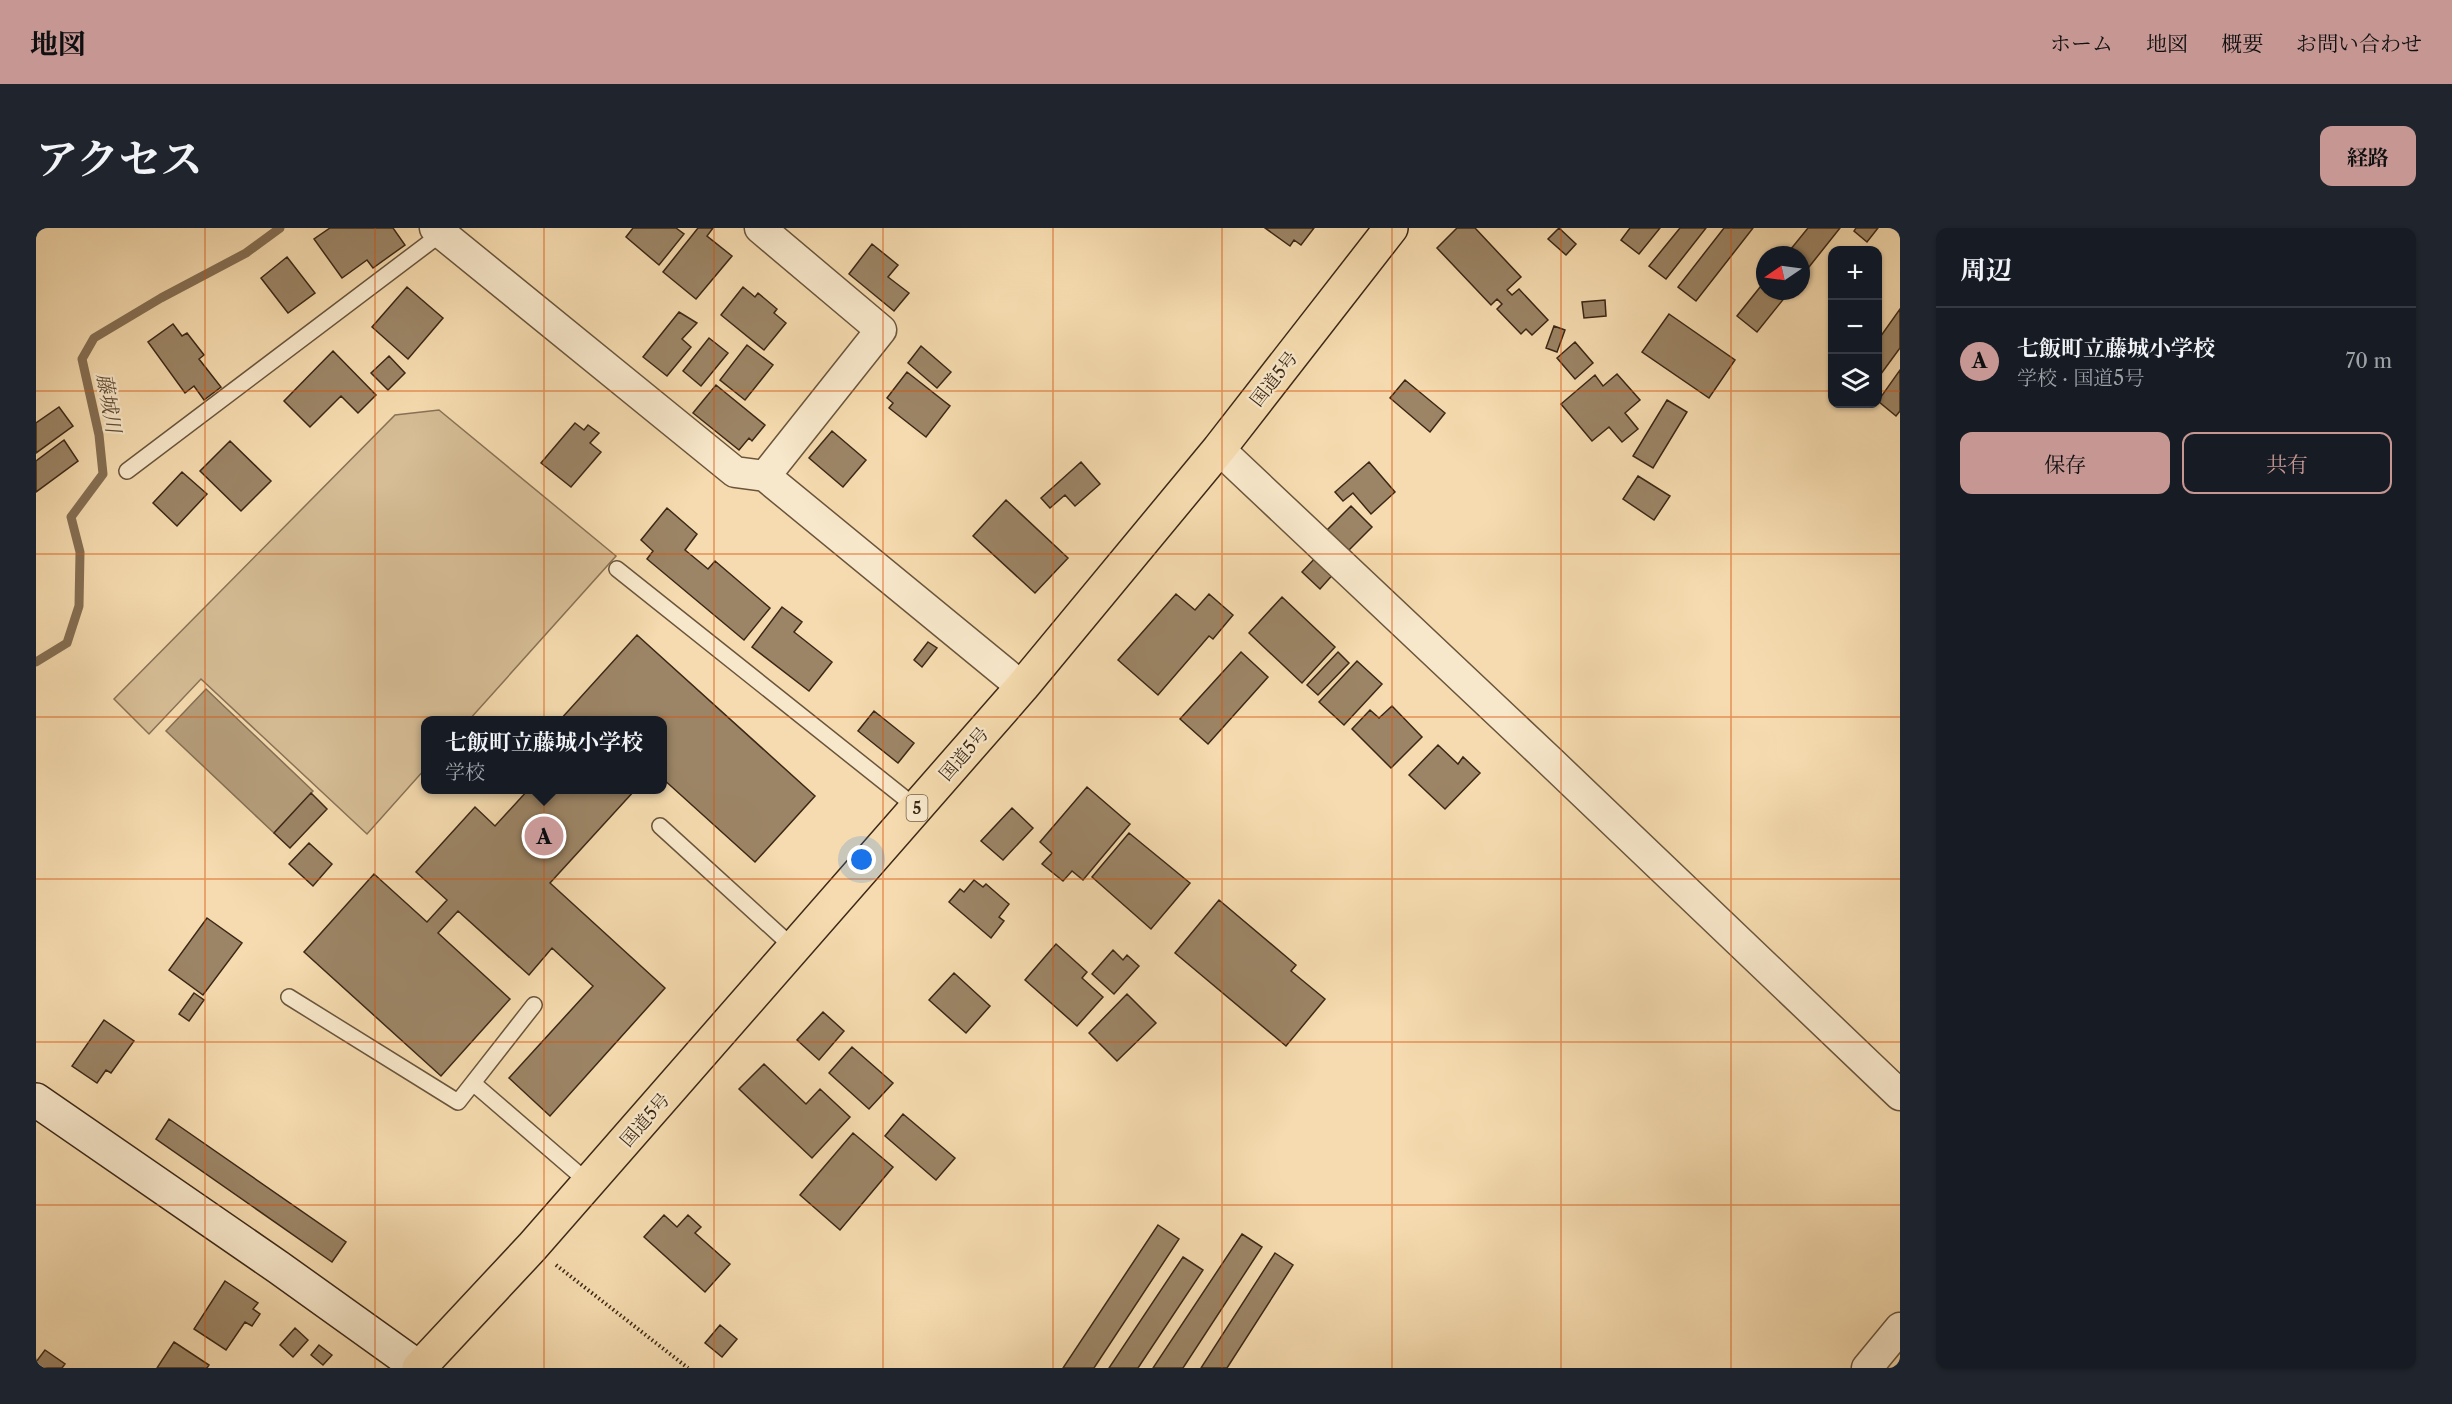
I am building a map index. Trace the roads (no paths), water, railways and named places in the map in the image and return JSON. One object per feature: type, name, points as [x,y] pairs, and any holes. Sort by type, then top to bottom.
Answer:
[{"type":"highway","name":"国道5号","points":[[419,1368],[589,1183],[1022,687],[1219,449],[1391,228]]},
{"type":"street","points":[[760,228],[881,330],[765,476]]},
{"type":"street","points":[[439,231],[735,472],[765,476],[1022,687]]},
{"type":"street","points":[[1219,449],[1900,1095]]},
{"type":"street","points":[[36,1101],[278,1266],[419,1368]]},
{"type":"street","points":[[1867,1368],[1900,1328]]},
{"type":"lane","points":[[126,471],[439,231]]},
{"type":"lane","points":[[617,569],[917,808]]},
{"type":"lane","points":[[660,826],[795,949]]},
{"type":"lane","points":[[289,997],[458,1102],[534,1005]]},
{"type":"lane","points":[[473,1083],[589,1183]]},
{"type":"waterway","name":"藤城川","points":[[36,662],[67,643],[79,606],[80,552],[71,517],[103,474],[99,435],[82,359],[94,338],[161,298],[246,253],[280,228]]},
{"type":"place","name":"七飯町立藤城小学校","points":[[544,836]]}]
